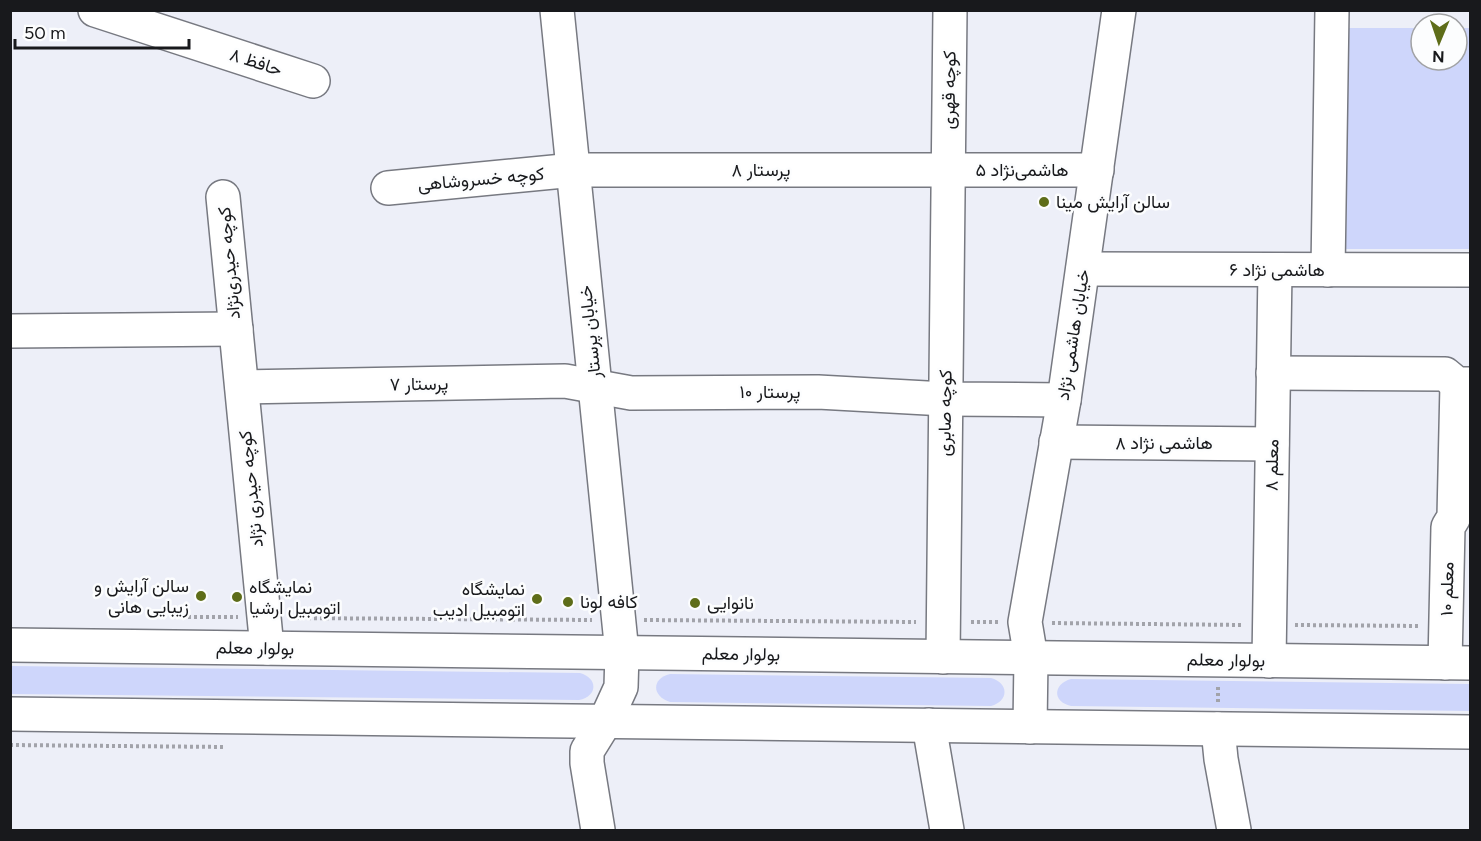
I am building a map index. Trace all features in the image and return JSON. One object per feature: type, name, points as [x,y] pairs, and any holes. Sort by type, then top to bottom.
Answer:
[{"type":"street","name":"حافظ ۸","points":[[95,10],[313,81]]},
{"type":"street","name":"خیابان پرستار","points":[[557,10],[622,653],[621,687],[605,722],[587,751],[598,831]]},
{"type":"street","name":"کوچه قهری","points":[[948,170],[950,10]]},
{"type":"street","name":"خیابان هاشمی نژاد","points":[[1030,727],[1031,658],[1025,622],[1064,400],[1119,10]]},
{"type":"street","points":[[1328,270],[1332,10]]},
{"type":"street","name":"پرستار ۸","points":[[574,170],[948,170]]},
{"type":"street","name":"کوچه خسروشاهی","points":[[388,188],[574,170]]},
{"type":"street","name":"هاشمی‌نژاد ۵","points":[[948,170],[1097,170]]},
{"type":"street","name":"کوچه صابری","points":[[943,657],[948,170]]},
{"type":"street","name":"کوچه حیدری‌نژاد","points":[[223,197],[236,329]]},
{"type":"street","name":"هاشمی نژاد ۶","points":[[1083,269],[1470,270]]},
{"type":"street","name":"معلم ۸","points":[[1269,661],[1275,270]]},
{"type":"street","points":[[10,331],[236,329]]},
{"type":"street","name":"کوچه حیدری نژاد","points":[[236,329],[265,633]]},
{"type":"street","points":[[1273,373],[1445,374],[1464,384]]},
{"type":"street","name":"پرستار ۷","points":[[242,387],[565,381],[596,387]]},
{"type":"street","name":"معلم ۱۰","points":[[1458,663],[1448,527],[1462,517],[1464,384]]},
{"type":"street","name":"پرستار ۱۰","points":[[596,387],[631,393],[818,392],[945,399],[1064,400]]},
{"type":"street","name":"هاشمی نژاد ۸","points":[[1056,442],[1272,444]]},
{"type":"street","name":"بولوار معلم","points":[[10,645],[265,633],[622,653],[1458,663]]},
{"type":"street","points":[[10,714],[1470,732]]},
{"type":"street","points":[[929,725],[947,831]]},
{"type":"street","points":[[1218,729],[1234,831]]},
{"type":"path","points":[[183,617],[265,633],[619,620],[1025,622]]},
{"type":"shaded area","points":[[1348,28],[1409,28],[1409,72],[1469,72],[1470,28],[1470,249],[1346,249]]},
{"type":"shaded area","points":[[11,666],[580,673],[590,679],[593,687],[590,695],[579,700],[11,694]]},
{"type":"shaded area","points":[[670,674],[991,678],[997,680],[1004,688],[1004,696],[997,704],[991,706],[670,702],[660,696],[656,688],[659,680]]},
{"type":"shaded area","points":[[1071,679],[1470,684],[1470,711],[1071,706],[1060,701],[1057,693],[1065,681]]},
{"type":"place","name":"سالن آرایش مینا","points":[[1044,202]]},
{"type":"place","name":"سالن آرایش و زیبایی هانی","points":[[201,596]]},
{"type":"place","name":"نمایشگاه اتومبیل ارشیا","points":[[237,597]]},
{"type":"place","name":"نمایشگاه اتومبیل ادیب","points":[[537,599]]},
{"type":"place","name":"کافه لونا","points":[[568,602]]},
{"type":"place","name":"نانوایی","points":[[695,603]]}]
